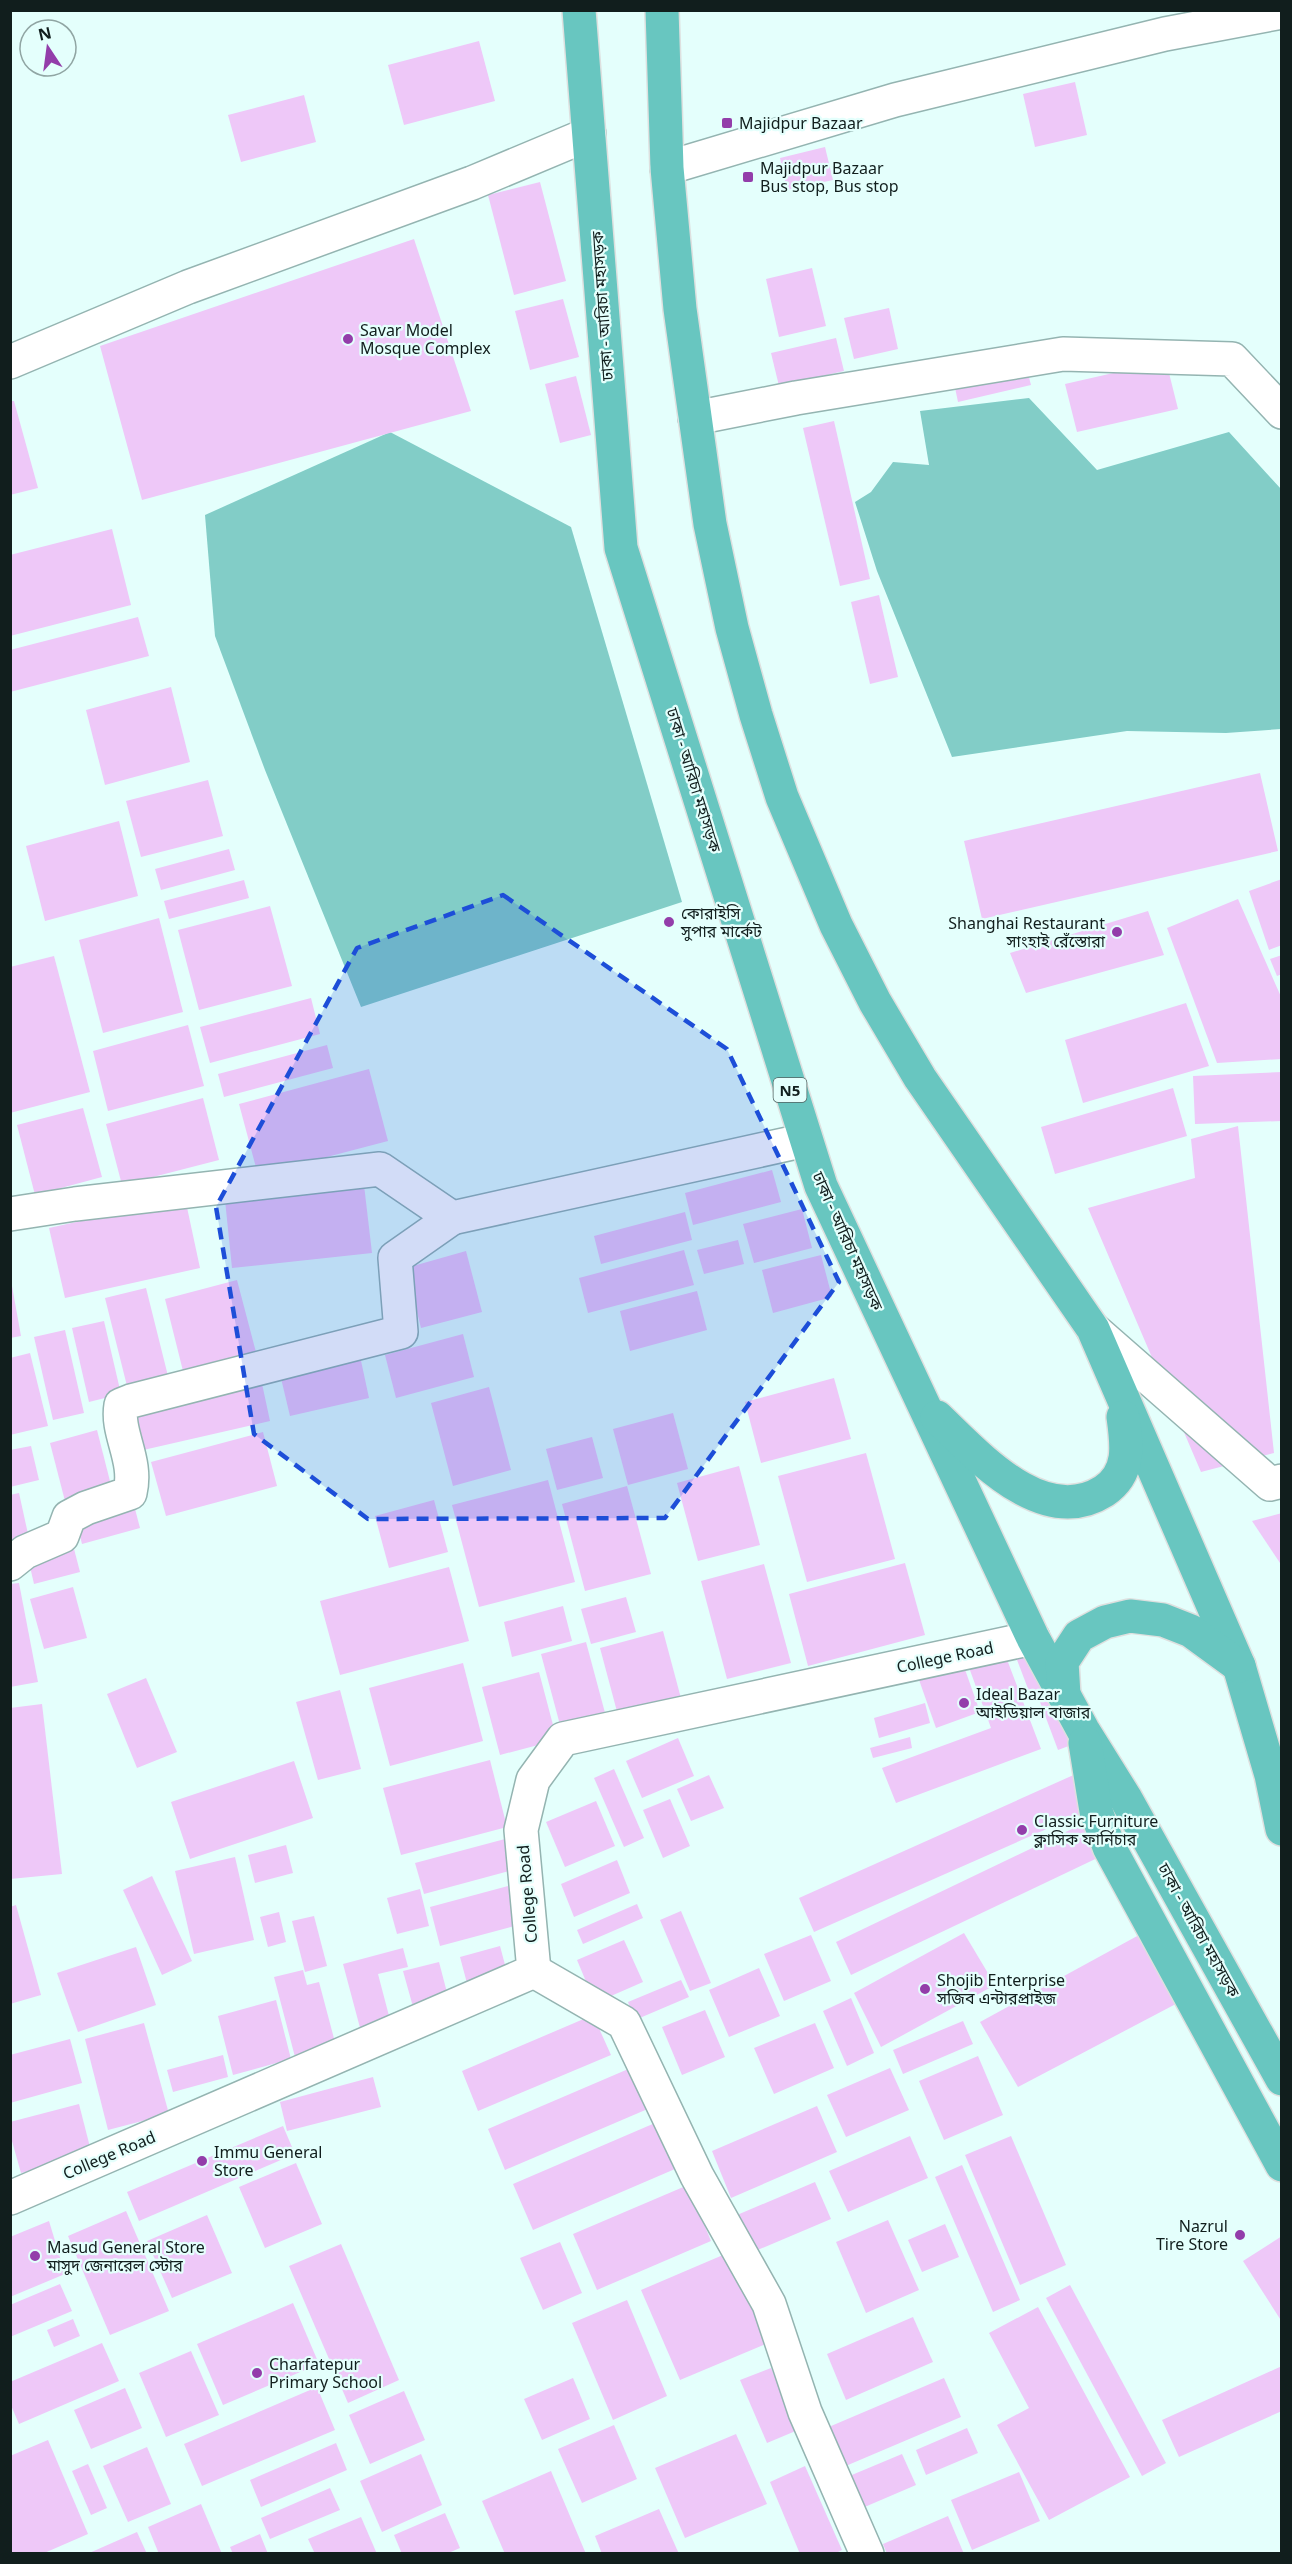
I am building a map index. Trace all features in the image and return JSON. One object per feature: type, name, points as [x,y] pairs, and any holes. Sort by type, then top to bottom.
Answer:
[{"type":"highway","name":"ঢাকা - আরিচা মহাসড়ক","points":[[579,10],[621,548],[821,1186],[1033,1638],[1083,1730],[1126,1799],[1281,2079]]},
{"type":"highway","points":[[662,10],[668,168],[680,309],[710,524],[732,628],[782,797],[836,925],[875,1002],[921,1078],[1093,1329],[1239,1666],[1271,1775],[1281,1829]]},
{"type":"highway","points":[[924,1405],[1003,1477],[1034,1496],[1063,1502],[1092,1498],[1115,1483],[1126,1461],[1125,1430],[1118,1388]]},
{"type":"highway","points":[[1065,1696],[1062,1662],[1080,1636],[1105,1622],[1130,1616],[1163,1620],[1191,1631],[1239,1666]]},
{"type":"highway","points":[[1083,1730],[1096,1811],[1109,1847],[1281,2165]]},
{"type":"street","points":[[668,168],[896,100],[1165,34],[1281,12]]},
{"type":"street","points":[[10,362],[188,287],[472,183],[589,134]]},
{"type":"street","points":[[695,418],[795,398],[1063,354],[1232,359],[1281,412]]},
{"type":"street","points":[[10,1564],[25,1552],[62,1536],[69,1517],[86,1508],[130,1492],[132,1464],[119,1415],[121,1405],[401,1332],[395,1257],[452,1218],[806,1140]]},
{"type":"street","points":[[10,1214],[75,1204],[380,1169],[452,1218]]},
{"type":"street","points":[[1093,1329],[1270,1484],[1281,1481]]},
{"type":"street","name":"College Road","points":[[10,2198],[534,1971],[521,1830],[532,1780],[563,1739],[1033,1638]]},
{"type":"street","points":[[534,1971],[624,2023],[697,2176],[769,2304],[805,2412],[867,2553]]},
{"type":"highlighted area","points":[[503,895],[727,1049],[839,1282],[665,1518],[368,1519],[254,1434],[216,1207],[357,948]]},
{"type":"water","points":[[1029,398],[1097,470],[1229,432],[1281,489],[1281,729],[1226,733],[1127,731],[952,757],[877,571],[855,502],[871,492],[893,462],[929,465],[920,411]]},
{"type":"water","points":[[390,432],[571,527],[682,902],[361,1007],[265,770],[215,636],[205,515]]},
{"type":"building","points":[[479,41],[495,101],[404,125],[388,65]]},
{"type":"building","points":[[1075,82],[1087,135],[1035,147],[1023,94]]},
{"type":"building","points":[[304,95],[316,142],[241,162],[228,115]]},
{"type":"building","points":[[825,147],[833,180],[787,190],[780,158]]},
{"type":"building","points":[[540,182],[566,281],[514,295],[488,195]]},
{"type":"building","points":[[414,239],[471,411],[142,500],[100,346]]},
{"type":"building","points":[[812,268],[826,326],[779,337],[766,279]]},
{"type":"building","points":[[563,299],[579,357],[530,370],[515,311]]},
{"type":"building","points":[[889,308],[898,349],[854,359],[844,318]]},
{"type":"building","points":[[836,338],[844,371],[779,386],[771,353]]},
{"type":"building","points":[[1166,361],[1178,409],[1077,432],[1065,384]]},
{"type":"building","points":[[1026,366],[1031,385],[958,402],[954,383]]},
{"type":"building","points":[[576,376],[591,435],[560,443],[545,384]]},
{"type":"building","points":[[10,401],[14,401],[38,488],[10,495]]},
{"type":"building","points":[[834,421],[870,579],[840,586],[803,428]]},
{"type":"building","points":[[112,529],[131,605],[10,636],[10,555]]},
{"type":"building","points":[[879,595],[898,677],[870,684],[851,602]]},
{"type":"building","points":[[138,617],[149,656],[10,692],[10,650]]},
{"type":"building","points":[[171,687],[190,762],[105,785],[86,710]]},
{"type":"building","points":[[1260,773],[1278,851],[982,919],[964,841]]},
{"type":"building","points":[[208,780],[223,836],[141,857],[126,801]]},
{"type":"building","points":[[119,821],[138,896],[45,921],[26,846]]},
{"type":"building","points":[[229,849],[235,870],[161,890],[155,869]]},
{"type":"building","points":[[1282,879],[1282,945],[1269,950],[1249,891]]},
{"type":"building","points":[[244,880],[249,898],[169,919],[164,901]]},
{"type":"building","points":[[1238,899],[1282,999],[1282,1059],[1217,1063],[1167,928]]},
{"type":"building","points":[[270,906],[292,986],[199,1010],[178,930]]},
{"type":"building","name":"Shanghai Restaurant সাংহাই রেঁস্তোরা","points":[[1148,911],[1164,955],[1026,993],[1010,953]]},
{"type":"building","points":[[159,918],[183,1012],[103,1033],[79,940]]},
{"type":"building","points":[[1282,955],[1282,974],[1277,976],[1270,959]]},
{"type":"building","points":[[54,956],[90,1092],[10,1113],[10,967]]},
{"type":"building","points":[[311,998],[320,1034],[210,1063],[200,1027]]},
{"type":"building","points":[[1186,1003],[1209,1066],[1083,1103],[1065,1040]]},
{"type":"building","points":[[188,1025],[204,1086],[108,1111],[93,1051]]},
{"type":"building","points":[[327,1045],[333,1068],[224,1097],[218,1074]]},
{"type":"building","points":[[369,1069],[388,1141],[258,1175],[239,1104]]},
{"type":"building","points":[[1282,1072],[1282,1121],[1195,1124],[1193,1076]]},
{"type":"building","points":[[1173,1088],[1187,1136],[1055,1174],[1041,1127]]},
{"type":"building","points":[[203,1098],[219,1160],[122,1185],[106,1124]]},
{"type":"building","points":[[83,1108],[102,1177],[35,1195],[17,1125]]},
{"type":"building","points":[[1238,1126],[1274,1453],[1201,1472],[1088,1208],[1195,1178],[1191,1139]]},
{"type":"building","points":[[772,1170],[781,1202],[693,1225],[685,1193]]},
{"type":"building","points":[[364,1185],[372,1253],[232,1268],[225,1200]]},
{"type":"building","points":[[185,1198],[200,1268],[65,1298],[49,1228]]},
{"type":"building","points":[[802,1209],[812,1248],[754,1263],[743,1224]]},
{"type":"building","points":[[685,1212],[692,1240],[601,1264],[594,1236]]},
{"type":"building","points":[[738,1240],[744,1264],[704,1274],[697,1250]]},
{"type":"building","points":[[684,1250],[694,1285],[588,1313],[579,1278]]},
{"type":"building","points":[[466,1251],[482,1312],[421,1328],[406,1268]]},
{"type":"building","points":[[821,1255],[832,1297],[773,1313],[762,1270]]},
{"type":"building","points":[[237,1280],[257,1356],[184,1375],[165,1299]]},
{"type":"building","points":[[12,1286],[21,1336],[10,1338],[10,1287]]},
{"type":"building","points":[[146,1288],[168,1376],[127,1386],[105,1298]]},
{"type":"building","points":[[697,1291],[707,1330],[630,1351],[620,1311]]},
{"type":"building","points":[[104,1321],[121,1394],[89,1402],[72,1328]]},
{"type":"building","points":[[65,1330],[84,1413],[53,1420],[34,1337]]},
{"type":"building","points":[[463,1334],[474,1377],[396,1398],[385,1355]]},
{"type":"building","points":[[30,1353],[48,1426],[10,1435],[10,1358]]},
{"type":"building","points":[[360,1356],[369,1398],[290,1416],[280,1374]]},
{"type":"building","points":[[834,1378],[851,1439],[761,1463],[745,1402]]},
{"type":"building","points":[[261,1379],[270,1421],[139,1451],[130,1410]]},
{"type":"building","points":[[489,1387],[511,1470],[453,1486],[431,1403]]},
{"type":"building","points":[[673,1413],[688,1469],[628,1485],[613,1429]]},
{"type":"building","points":[[97,1430],[113,1493],[66,1505],[50,1443]]},
{"type":"building","points":[[263,1432],[277,1486],[166,1516],[151,1462]]},
{"type":"building","points":[[592,1437],[603,1478],[557,1490],[546,1449]]},
{"type":"building","points":[[31,1446],[39,1480],[10,1487],[10,1450]]},
{"type":"building","points":[[866,1453],[895,1559],[807,1582],[778,1476]]},
{"type":"building","points":[[739,1466],[760,1545],[698,1561],[677,1483]]},
{"type":"building","points":[[548,1480],[575,1582],[479,1607],[452,1505]]},
{"type":"building","points":[[627,1486],[651,1574],[585,1591],[562,1504]]},
{"type":"building","points":[[19,1493],[30,1543],[10,1548],[10,1495]]},
{"type":"building","points":[[434,1500],[448,1552],[389,1568],[375,1516]]},
{"type":"building","points":[[134,1505],[140,1528],[82,1544],[76,1520]]},
{"type":"building","points":[[1282,1513],[1282,1566],[1252,1521]]},
{"type":"building","points":[[73,1545],[80,1572],[34,1584],[28,1558]]},
{"type":"building","points":[[905,1563],[925,1635],[808,1666],[789,1594]]},
{"type":"building","points":[[764,1564],[791,1663],[727,1679],[701,1581]]},
{"type":"building","points":[[449,1567],[469,1641],[340,1675],[320,1601]]},
{"type":"building","points":[[19,1583],[38,1682],[10,1687],[10,1584]]},
{"type":"building","points":[[73,1587],[87,1638],[44,1649],[30,1599]]},
{"type":"building","points":[[626,1597],[636,1632],[591,1644],[581,1609]]},
{"type":"building","points":[[563,1606],[572,1641],[512,1657],[504,1622]]},
{"type":"building","points":[[663,1631],[682,1702],[619,1719],[600,1648]]},
{"type":"building","points":[[586,1642],[608,1724],[563,1736],[541,1654]]},
{"type":"building","points":[[1038,1643],[1054,1685],[1030,1694],[1014,1652]]},
{"type":"building","points":[[1003,1649],[1041,1749],[896,1803],[882,1768],[991,1728],[967,1662]]},
{"type":"building","points":[[962,1661],[980,1712],[936,1728],[918,1677]]},
{"type":"building","points":[[463,1663],[483,1741],[390,1766],[369,1688]]},
{"type":"building","points":[[539,1672],[557,1740],[500,1755],[482,1687]]},
{"type":"building","points":[[146,1678],[177,1752],[137,1768],[107,1694]]},
{"type":"building","points":[[340,1690],[361,1769],[318,1780],[296,1702]]},
{"type":"building","points":[[1056,1696],[1074,1744],[1058,1750],[1040,1702]]},
{"type":"building","points":[[925,1703],[930,1723],[879,1738],[874,1718]]},
{"type":"building","points":[[42,1704],[62,1874],[10,1879],[10,1708]]},
{"type":"building","points":[[910,1737],[912,1748],[873,1758],[870,1748]]},
{"type":"building","points":[[678,1738],[694,1776],[642,1798],[626,1761]]},
{"type":"building","points":[[490,1760],[507,1827],[401,1855],[383,1788]]},
{"type":"building","points":[[294,1761],[313,1818],[190,1859],[171,1802]]},
{"type":"building","points":[[614,1769],[644,1838],[624,1847],[594,1778]]},
{"type":"building","points":[[1078,1773],[1094,1808],[814,1932],[799,1898]]},
{"type":"building","points":[[709,1775],[724,1808],[691,1821],[677,1789]]},
{"type":"building","points":[[670,1799],[690,1846],[663,1858],[643,1810]]},
{"type":"building","points":[[596,1801],[615,1846],[565,1867],[546,1822]]},
{"type":"building","points":[[1095,1818],[1110,1852],[851,1975],[836,1942]]},
{"type":"building","points":[[505,1839],[513,1870],[424,1894],[415,1863]]},
{"type":"building","points":[[286,1845],[293,1873],[255,1883],[248,1855]]},
{"type":"building","points":[[235,1857],[254,1940],[194,1954],[175,1871]]},
{"type":"building","points":[[617,1860],[630,1893],[574,1917],[561,1884]]},
{"type":"building","points":[[152,1876],[192,1961],[162,1975],[123,1890]]},
{"type":"building","points":[[508,1886],[518,1925],[440,1946],[430,1907]]},
{"type":"building","points":[[420,1889],[429,1926],[397,1934],[387,1898]]},
{"type":"building","points":[[637,1904],[643,1918],[583,1944],[577,1930]]},
{"type":"building","points":[[16,1905],[41,1995],[10,2004],[10,1907]]},
{"type":"building","points":[[681,1911],[711,1983],[690,1991],[660,1920]]},
{"type":"building","points":[[279,1912],[286,1942],[268,1947],[260,1917]]},
{"type":"building","points":[[314,1916],[327,1966],[305,1972],[292,1921]]},
{"type":"building","points":[[1150,1929],[1191,1996],[1018,2087],[980,2022]]},
{"type":"building","name":"Shojib Enterprise সজিব এন্টারপ্রাইজ","points":[[964,1933],[995,1985],[881,2047],[854,1993]]},
{"type":"building","points":[[811,1935],[831,1981],[784,2001],[764,1954]]},
{"type":"building","points":[[624,1940],[643,1982],[595,2003],[577,1960]]},
{"type":"building","points":[[500,1946],[508,1976],[468,1987],[460,1957]]},
{"type":"building","points":[[136,1947],[156,2005],[78,2032],[57,1973]]},
{"type":"building","points":[[403,1948],[408,1967],[378,1974],[393,2031],[363,2039],[343,1964]]},
{"type":"building","points":[[439,1962],[450,2004],[415,2014],[403,1971]]},
{"type":"building","points":[[759,1968],[780,2016],[729,2037],[709,1990]]},
{"type":"building","points":[[303,1970],[307,1985],[319,1982],[336,2046],[295,2057],[274,1977]]},
{"type":"building","points":[[681,1980],[689,1997],[635,2020],[628,2002]]},
{"type":"building","points":[[851,1998],[874,2053],[847,2066],[823,2011]]},
{"type":"building","points":[[276,2000],[291,2059],[233,2075],[218,2016]]},
{"type":"building","points":[[705,2010],[725,2057],[682,2075],[662,2027]]},
{"type":"building","points":[[593,2015],[611,2055],[478,2111],[462,2071]]},
{"type":"building","points":[[963,2021],[973,2044],[903,2074],[893,2050]]},
{"type":"building","points":[[144,2023],[169,2114],[108,2130],[85,2039]]},
{"type":"building","points":[[815,2023],[834,2068],[774,2094],[754,2048]]},
{"type":"building","points":[[70,2039],[82,2083],[10,2103],[10,2055]]},
{"type":"building","points":[[223,2055],[228,2077],[173,2092],[167,2070]]},
{"type":"building","points":[[978,2056],[1003,2115],[944,2140],[919,2081]]},
{"type":"building","points":[[633,2067],[650,2108],[505,2170],[488,2129]]},
{"type":"building","points":[[890,2068],[909,2110],[846,2137],[827,2095]]},
{"type":"building","points":[[373,2077],[381,2107],[287,2131],[280,2102]]},
{"type":"building","points":[[79,2104],[92,2155],[21,2173],[10,2134],[10,2122]]},
{"type":"building","points":[[817,2106],[837,2152],[731,2198],[712,2151]]},
{"type":"building","points":[[655,2123],[675,2169],[533,2230],[513,2184]]},
{"type":"building","points":[[283,2126],[295,2154],[139,2221],[127,2192]]},
{"type":"building","points":[[910,2136],[928,2178],[848,2212],[829,2171]]},
{"type":"building","points":[[1011,2136],[1066,2265],[1020,2285],[965,2155]]},
{"type":"building","points":[[296,2163],[322,2224],[265,2248],[239,2187]]},
{"type":"building","points":[[962,2165],[1020,2300],[993,2312],[935,2177]]},
{"type":"building","points":[[815,2182],[831,2219],[753,2252],[737,2215]]},
{"type":"building","points":[[688,2185],[711,2241],[597,2290],[573,2234]]},
{"type":"building","points":[[126,2211],[169,2311],[110,2335],[68,2236]]},
{"type":"building","points":[[207,2215],[232,2273],[172,2298],[147,2241]]},
{"type":"building","points":[[888,2220],[919,2290],[866,2313],[836,2242]]},
{"type":"building","name":"Masud General Store মাসুদ জেনারেল স্টোর","points":[[49,2221],[65,2274],[10,2297],[10,2237]]},
{"type":"building","points":[[945,2224],[959,2257],[922,2272],[908,2240]]},
{"type":"building","points":[[1282,2236],[1282,2322],[1243,2261]]},
{"type":"building","points":[[560,2242],[582,2293],[543,2310],[520,2258]]},
{"type":"building","points":[[341,2244],[399,2380],[348,2403],[289,2266]]},
{"type":"building","points":[[730,2252],[768,2343],[680,2380],[641,2290]]},
{"type":"building","points":[[60,2284],[72,2311],[10,2337],[10,2305]]},
{"type":"building","points":[[1070,2285],[1166,2463],[1142,2476],[1046,2298]]},
{"type":"building","points":[[627,2300],[667,2396],[613,2420],[572,2323]]},
{"type":"building","points":[[293,2303],[319,2364],[223,2405],[197,2344]]},
{"type":"building","points":[[1038,2307],[1130,2477],[1049,2520],[997,2425],[1029,2408],[989,2333]]},
{"type":"building","points":[[913,2317],[933,2362],[846,2400],[827,2354]]},
{"type":"building","points":[[73,2319],[80,2336],[54,2347],[47,2330]]},
{"type":"building","points":[[102,2343],[119,2381],[19,2424],[10,2403],[10,2382]]},
{"type":"building","points":[[191,2351],[219,2415],[166,2437],[139,2373]]},
{"type":"building","points":[[1282,2366],[1282,2411],[1179,2457],[1162,2420]]},
{"type":"building","points":[[771,2368],[798,2430],[767,2443],[740,2380]]},
{"type":"building","points":[[573,2378],[590,2419],[542,2440],[524,2399]]},
{"type":"building","points":[[944,2378],[961,2417],[841,2468],[824,2429]]},
{"type":"building","points":[[317,2387],[335,2430],[202,2486],[184,2444]]},
{"type":"building","points":[[125,2388],[142,2428],[91,2449],[74,2410]]},
{"type":"building","points":[[404,2391],[425,2440],[370,2464],[349,2415]]},
{"type":"building","points":[[614,2425],[637,2479],[582,2503],[558,2449]]},
{"type":"building","points":[[967,2428],[978,2453],[926,2475],[916,2450]]},
{"type":"building","points":[[736,2434],[767,2504],[685,2538],[655,2468]]},
{"type":"building","points":[[48,2440],[88,2534],[42,2554],[10,2554],[10,2456]]},
{"type":"building","points":[[336,2443],[347,2470],[261,2507],[250,2480]]},
{"type":"building","points":[[147,2447],[171,2504],[128,2522],[103,2466]]},
{"type":"building","points":[[421,2454],[442,2505],[382,2532],[360,2481]]},
{"type":"building","points":[[902,2454],[916,2485],[860,2509],[847,2477]]},
{"type":"building","points":[[88,2464],[107,2508],[91,2515],[72,2471]]},
{"type":"building","points":[[805,2466],[842,2550],[834,2554],[800,2554],[770,2482]]},
{"type":"building","points":[[551,2471],[586,2554],[505,2554],[482,2501]]},
{"type":"building","points":[[1019,2472],[1040,2521],[972,2550],[951,2500]]},
{"type":"building","points":[[330,2488],[340,2510],[270,2539],[261,2518]]},
{"type":"building","points":[[201,2504],[222,2554],[159,2554],[148,2527]]},
{"type":"building","points":[[659,2509],[679,2554],[602,2554],[595,2536]]},
{"type":"building","points":[[445,2513],[460,2548],[446,2554],[402,2554],[394,2535]]},
{"type":"building","points":[[948,2516],[964,2554],[887,2554],[883,2544]]},
{"type":"building","points":[[361,2517],[377,2554],[315,2554],[308,2539]]},
{"type":"building","points":[[137,2532],[147,2554],[87,2554]]},
{"type":"building","points":[[260,2534],[268,2554],[233,2554],[230,2547]]},
{"type":"place","name":"Majidpur Bazaar","points":[[727,123]]},
{"type":"place","name":"Majidpur Bazaar Bus stop, Bus stop","points":[[748,177]]},
{"type":"place","name":"Savar Model Mosque Complex","points":[[348,339]]},
{"type":"place","name":"কোরাইসি সুপার মার্কেট","points":[[669,922]]},
{"type":"place","name":"Shanghai Restaurant সাংহাই রেঁস্তোরা","points":[[1117,932]]},
{"type":"place","name":"Ideal Bazar আইডিয়াল বাজার","points":[[964,1703]]},
{"type":"place","name":"Classic Furniture ক্লাসিক ফার্নিচার","points":[[1022,1830]]},
{"type":"place","name":"Shojib Enterprise সজিব এন্টারপ্রাইজ","points":[[925,1989]]},
{"type":"place","name":"Immu General Store","points":[[202,2161]]},
{"type":"place","name":"Nazrul Tire Store","points":[[1240,2235]]},
{"type":"place","name":"Masud General Store মাসুদ জেনারেল স্টোর","points":[[35,2256]]},
{"type":"place","name":"Charfatepur Primary School","points":[[257,2373]]}]
